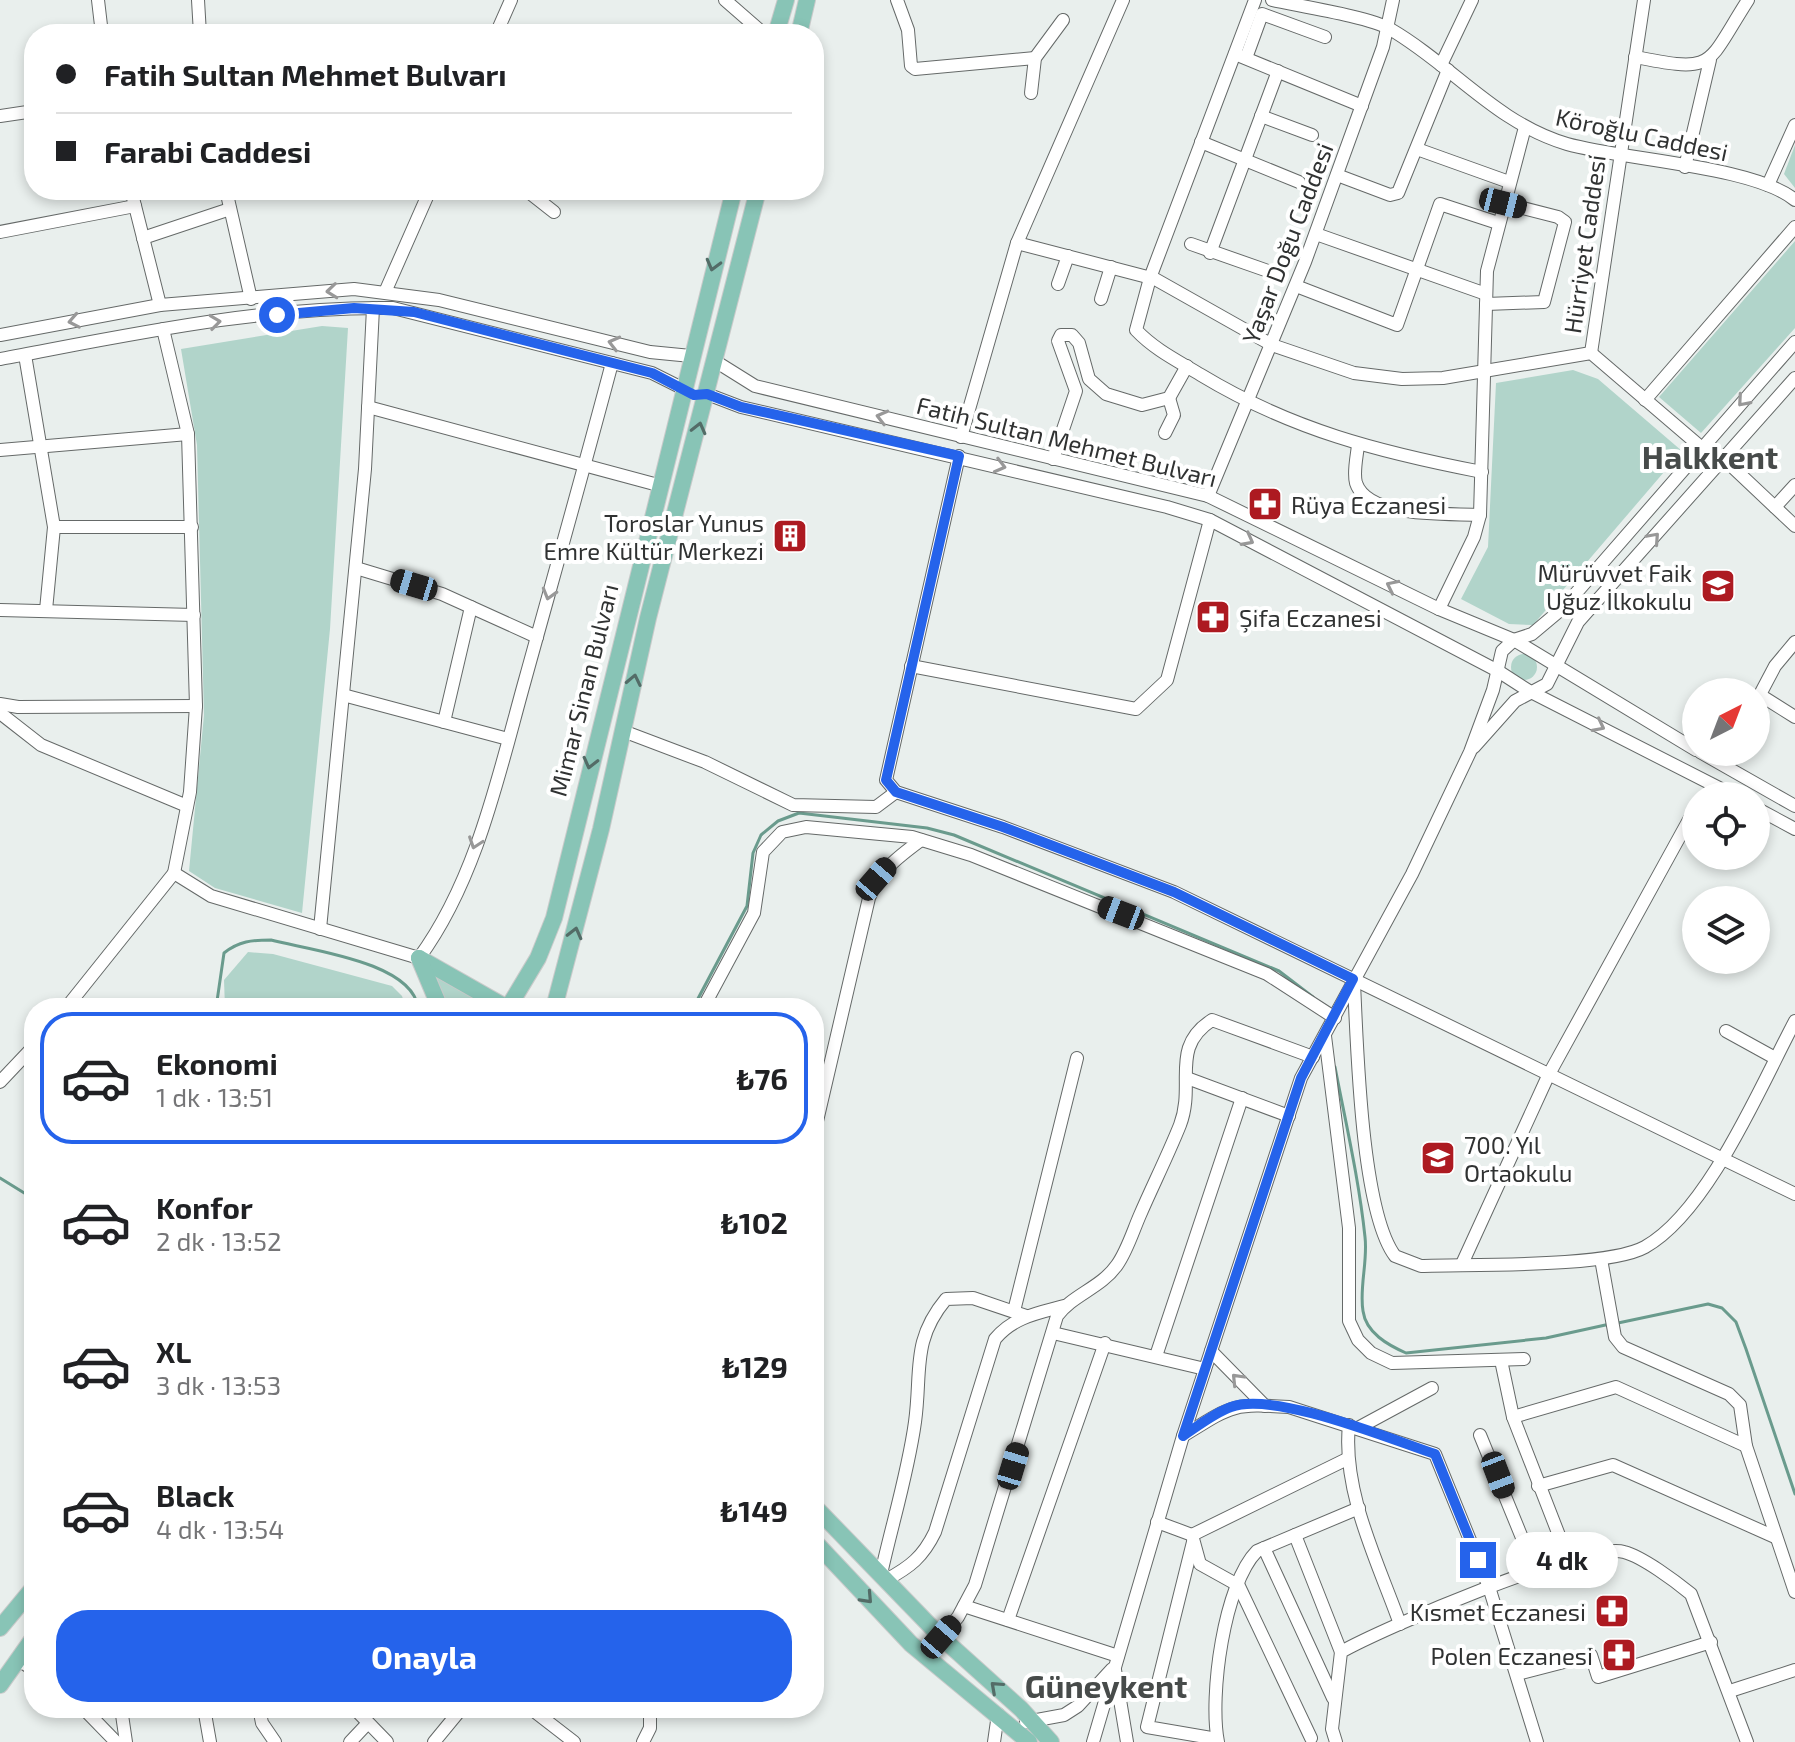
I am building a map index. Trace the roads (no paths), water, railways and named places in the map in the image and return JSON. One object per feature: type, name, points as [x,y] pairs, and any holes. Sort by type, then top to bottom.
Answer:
[{"type":"main road","points":[[779,24],[786,0]]},
{"type":"main road","points":[[801,24],[807,0]]},
{"type":"main road","name":"Mimar Sinan Bulvarı","points":[[513,998],[538,958],[554,918],[658,485],[731,200]]},
{"type":"main road","name":"Mimar Sinan Bulvarı","points":[[556,998],[648,618],[755,200]]},
{"type":"main road","points":[[691,356],[703,355],[715,361]]},
{"type":"main road","points":[[682,388],[694,395],[707,394]]},
{"type":"main road","points":[[419,958],[489,998]]},
{"type":"main road","points":[[419,958],[436,998]]},
{"type":"main road","points":[[824,1516],[941,1637],[1051,1742]]},
{"type":"main road","points":[[824,1552],[911,1644],[1029,1742]]},
{"type":"main road","points":[[2,1619],[24,1597]]},
{"type":"main road","points":[[0,1685],[24,1650]]},
{"type":"street","points":[[98,0],[101,24]]},
{"type":"street","points":[[198,0],[199,24]]},
{"type":"street","points":[[500,24],[511,0]]},
{"type":"street","points":[[725,0],[753,24]]},
{"type":"street","points":[[897,0],[908,30],[911,66],[915,69],[1035,58]]},
{"type":"street","points":[[961,437],[1017,243],[1123,0]]},
{"type":"street","points":[[1241,56],[1255,0]]},
{"type":"street","name":"Köroğlu Caddesi","points":[[1272,0],[1387,27],[1491,106],[1525,127],[1568,144],[1768,185],[1783,190],[1795,200]]},
{"type":"street","name":"Yaşar Doğu Caddesi","points":[[1208,496],[1316,234],[1362,106],[1393,0]]},
{"type":"street","points":[[1337,175],[1390,195],[1398,193],[1472,0]]},
{"type":"street","name":"Hürriyet Caddesi","points":[[1591,353],[1644,0]]},
{"type":"street","points":[[1685,167],[1710,60],[1748,0]]},
{"type":"street","points":[[1296,26],[1304,7]]},
{"type":"street","points":[[1325,37],[1262,14],[1201,142],[1150,278],[1136,330],[1155,347],[1248,403],[1358,445],[1482,472]]},
{"type":"street","points":[[1031,93],[1035,58],[1063,20]]},
{"type":"street","points":[[1241,56],[1362,106]]},
{"type":"street","points":[[1635,57],[1687,66],[1710,60]]},
{"type":"street","points":[[1210,253],[1278,71]]},
{"type":"street","points":[[0,116],[24,112]]},
{"type":"street","points":[[1261,116],[1312,135]]},
{"type":"street","points":[[1768,185],[1795,125]]},
{"type":"street","points":[[1439,609],[1474,537],[1480,515],[1487,271],[1525,127]]},
{"type":"street","points":[[1201,142],[1299,182]]},
{"type":"street","points":[[1417,149],[1509,182]]},
{"type":"street","points":[[134,200],[160,305]]},
{"type":"street","points":[[228,200],[251,299]]},
{"type":"street","points":[[386,290],[426,200]]},
{"type":"street","points":[[539,200],[554,212]]},
{"type":"street","points":[[1316,234],[1419,270],[1486,299],[1544,302],[1565,222],[1558,217],[1503,203]]},
{"type":"street","points":[[1296,286],[1397,325],[1440,204],[1498,223]]},
{"type":"street","points":[[0,232],[135,206]]},
{"type":"street","points":[[143,238],[230,209]]},
{"type":"street","points":[[1645,400],[1795,227]]},
{"type":"street","points":[[1017,243],[1150,278],[1272,345],[1354,373],[1402,379],[1485,371],[1591,353],[1702,448]]},
{"type":"street","points":[[1191,244],[1268,271]]},
{"type":"street","points":[[1058,284],[1068,256]]},
{"type":"street","points":[[1101,299],[1111,267]]},
{"type":"street","points":[[0,335],[160,305],[354,289],[386,290],[439,300],[650,352],[691,356]]},
{"type":"street","points":[[320,929],[356,568],[373,308]]},
{"type":"street","points":[[0,359],[163,329],[373,308],[435,316],[652,373],[682,388]]},
{"type":"street","points":[[74,998],[174,873],[187,806],[196,706],[188,434],[163,329]]},
{"type":"street","points":[[1053,459],[1076,391],[1058,341],[1061,335],[1072,335],[1079,343],[1089,379],[1106,394],[1142,405],[1169,398]]},
{"type":"street","points":[[1093,1742],[1183,1436],[1289,1116],[1313,1057],[1412,874],[1470,752],[1502,651],[1514,640],[1532,634],[1563,608],[1795,342]]},
{"type":"street","points":[[25,355],[54,527],[46,610]]},
{"type":"street","name":"Fatih Sultan Mehmet Bulvarı","points":[[715,361],[755,386],[1208,496],[1439,609],[1514,640],[1682,741]]},
{"type":"street","points":[[174,873],[211,896],[419,958],[438,931],[459,890],[508,739],[612,363]]},
{"type":"street","points":[[1165,433],[1174,415],[1169,398],[1187,366]]},
{"type":"street","points":[[1470,752],[1515,701],[1547,684],[1578,622],[1795,378]]},
{"type":"street","name":"Fatih Sultan Mehmet Bulvarı","points":[[707,394],[741,407],[959,456],[1210,520],[1498,671],[1529,691],[1710,782]]},
{"type":"street","points":[[368,407],[658,485]]},
{"type":"street","points":[[0,450],[188,434]]},
{"type":"street","points":[[1358,445],[1355,480],[1362,495],[1375,504],[1400,511],[1480,515]]},
{"type":"street","points":[[959,456],[886,780],[896,792],[1003,827],[1174,892],[1795,1194]]},
{"type":"street","points":[[1724,459],[1795,526]]},
{"type":"street","points":[[1775,507],[1795,485]]},
{"type":"street","points":[[911,666],[1136,709],[1167,680],[1210,520]]},
{"type":"street","points":[[54,527],[192,527]]},
{"type":"street","points":[[356,568],[442,594],[537,637]]},
{"type":"street","points":[[444,722],[471,607]]},
{"type":"street","points":[[0,610],[194,615]]},
{"type":"street","points":[[1769,678],[1795,642]]},
{"type":"street","points":[[343,695],[508,739]]},
{"type":"street","points":[[0,704],[18,707],[196,706]]},
{"type":"street","points":[[1770,705],[1795,717]]},
{"type":"street","points":[[0,713],[41,745],[187,806]]},
{"type":"street","points":[[623,731],[705,762],[793,805],[876,807],[896,792]]},
{"type":"street","name":"Fatih Sultan Mehmet Bulvarı","points":[[1724,766],[1795,806]]},
{"type":"street","points":[[1770,816],[1795,829]]},
{"type":"street","points":[[708,998],[754,913],[763,852],[782,832],[806,827],[921,840],[971,855],[1267,974],[1335,1018]]},
{"type":"street","points":[[1462,1264],[1548,1076],[1682,832]]},
{"type":"street","points":[[824,1091],[869,898],[882,872],[921,840]]},
{"type":"street","points":[[1353,979],[1360,1098],[1380,1229],[1395,1256],[1421,1266],[1601,1259],[1643,1248],[1677,1224],[1721,1159],[1795,1021]]},
{"type":"street","points":[[883,1577],[915,1422],[919,1360],[928,1321],[946,1299],[973,1298],[1020,1314],[1064,1306],[1102,1284],[1119,1264],[1181,1122],[1189,1091],[1189,1043],[1198,1029],[1212,1020],[1313,1057]]},
{"type":"street","points":[[1726,1031],[1775,1058]]},
{"type":"street","points":[[1325,1036],[1349,1228],[1349,1321],[1358,1340],[1371,1353],[1392,1363],[1524,1359]]},
{"type":"street","points":[[0,1082],[24,1057]]},
{"type":"street","points":[[883,1577],[913,1565],[925,1552],[960,1460],[995,1339],[1020,1314],[1077,1058]]},
{"type":"street","points":[[1187,1078],[1289,1116]]},
{"type":"street","points":[[1156,1356],[1242,1098]]},
{"type":"street","points":[[1601,1259],[1614,1332],[1623,1347],[1737,1400],[1746,1446],[1795,1592]]},
{"type":"street","points":[[941,1637],[964,1606],[980,1570],[1064,1306]]},
{"type":"street","points":[[1053,1333],[1205,1369]]},
{"type":"street","points":[[1008,1620],[1105,1343]]},
{"type":"street","points":[[1211,1351],[1265,1406]]},
{"type":"street","points":[[1502,1365],[1513,1417],[1569,1561]]},
{"type":"street","points":[[1513,1417],[1616,1387],[1746,1446]]},
{"type":"street","points":[[1354,1426],[1432,1388]]},
{"type":"street","points":[[1183,1436],[1233,1406],[1289,1407],[1435,1454],[1489,1587],[1537,1742]]},
{"type":"street","points":[[1354,1426],[1347,1459],[1359,1508],[1400,1624]]},
{"type":"street","points":[[1480,1435],[1536,1572]]},
{"type":"street","points":[[1347,1459],[1192,1538],[1147,1727],[1218,1740],[1218,1669],[1237,1583],[1246,1562],[1264,1548],[1359,1508]]},
{"type":"street","points":[[1538,1486],[1613,1465],[1775,1537]]},
{"type":"street","points":[[1157,1522],[1192,1538],[1200,1564],[1237,1583],[1307,1740],[1334,1736],[1341,1652],[1295,1535]]},
{"type":"street","points":[[1264,1548],[1335,1701]]},
{"type":"street","points":[[1341,1652],[1489,1587],[1593,1552],[1623,1551],[1674,1579],[1691,1594],[1747,1742]]},
{"type":"street","points":[[964,1606],[1116,1662]]},
{"type":"street","points":[[1517,1674],[1591,1655],[1598,1677],[1711,1642]]},
{"type":"street","points":[[17,1659],[24,1664]]},
{"type":"street","points":[[1014,1728],[1030,1719],[1064,1715],[1078,1706],[1116,1662]]},
{"type":"street","points":[[1116,1662],[1127,1742]]},
{"type":"street","points":[[1730,1691],[1795,1670]]},
{"type":"street","points":[[994,1742],[998,1714]]},
{"type":"street","points":[[93,1718],[116,1742]]},
{"type":"street","points":[[122,1718],[126,1742]]},
{"type":"street","points":[[206,1718],[210,1742]]},
{"type":"street","points":[[261,1718],[275,1742]]},
{"type":"street","points":[[362,1718],[387,1742]]},
{"type":"street","points":[[434,1742],[454,1718]]},
{"type":"street","points":[[543,1718],[574,1742]]},
{"type":"street","points":[[643,1742],[650,1728],[650,1718]]},
{"type":"street","points":[[350,1742],[367,1724]]},
{"type":"waterway","points":[[698,998],[747,906],[753,853],[761,835],[778,821],[799,813],[927,828],[954,835],[1279,971],[1313,997]]},
{"type":"waterway","points":[[217,998],[224,953],[235,946],[258,940],[271,940],[357,960],[398,979],[414,998]]},
{"type":"waterway","points":[[1335,1067],[1365,1237],[1363,1311],[1373,1332],[1406,1353],[1546,1338],[1610,1324]]},
{"type":"waterway","points":[[0,1178],[24,1193]]},
{"type":"waterway","points":[[1618,1323],[1708,1304],[1722,1308],[1736,1322],[1795,1494]]},
{"type":"place","name":"Rüya Eczanesi","points":[[1265,504]]},
{"type":"place","name":"Toroslar Yunus Emre Kültür Merkezi","points":[[790,536]]},
{"type":"place","name":"Mürüvvet Faik Uğuz İlkokulu","points":[[1718,586]]},
{"type":"place","name":"Şifa Eczanesi","points":[[1213,617]]},
{"type":"place","name":"700. Yıl Ortaokulu","points":[[1438,1158]]},
{"type":"place","name":"Kısmet Eczanesi","points":[[1612,1611]]},
{"type":"place","name":"Polen Eczanesi","points":[[1619,1655]]},
{"type":"district","name":"Halkkent","points":[[1710,456]]},
{"type":"district","name":"Güneykent","points":[[1106,1685]]}]
